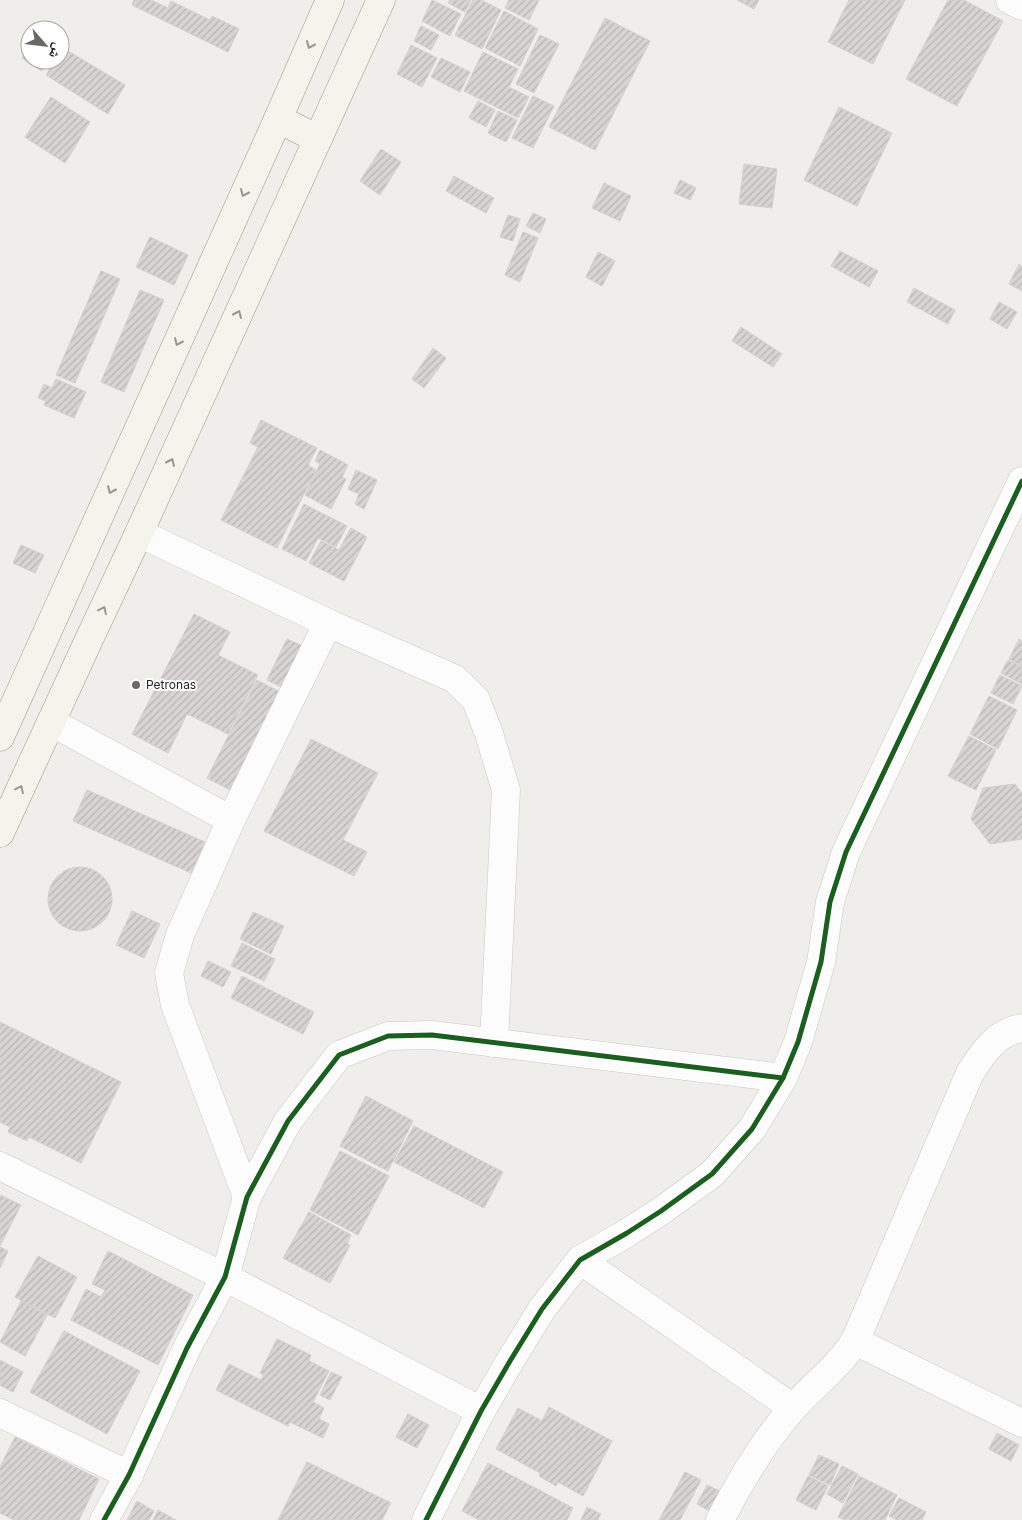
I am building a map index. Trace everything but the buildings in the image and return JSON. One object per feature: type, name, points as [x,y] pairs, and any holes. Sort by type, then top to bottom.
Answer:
[{"type":"main road","points":[[0,737],[330,0]]},
{"type":"main road","points":[[0,833],[139,534],[381,0]]},
{"type":"main road","points":[[278,119],[318,139]]},
{"type":"main road","points":[[49,629],[86,646]]},
{"type":"street","points":[[1010,0],[1022,6]]},
{"type":"street","points":[[426,1520],[481,1411],[542,1309],[580,1260],[661,1211],[712,1174],[752,1129],[783,1078],[798,1042],[821,962],[830,902],[846,852],[1022,482]]},
{"type":"street","points":[[139,534],[328,623],[455,679],[476,700],[490,734],[506,790],[494,1043]]},
{"type":"street","points":[[247,1196],[175,1005],[169,973],[180,935],[231,820],[328,623]]},
{"type":"street","points":[[51,722],[231,820]]},
{"type":"street","points":[[720,1520],[745,1473],[769,1437],[793,1408],[846,1356],[855,1341],[970,1073],[984,1051],[998,1038],[1022,1028]]},
{"type":"street","points":[[104,1520],[128,1475],[187,1348],[225,1277],[247,1196],[288,1121],[339,1055],[388,1036],[432,1035],[783,1078]]},
{"type":"street","points":[[0,1166],[225,1277],[481,1411]]},
{"type":"street","points":[[580,1260],[793,1408]]},
{"type":"street","points":[[855,1341],[1022,1423]]},
{"type":"street","points":[[0,1413],[128,1475]]},
{"type":"cycle path","points":[[426,1520],[481,1411],[510,1361],[542,1309],[580,1260],[661,1211],[712,1174],[752,1129],[783,1078],[798,1042],[821,962],[830,902],[846,852],[1022,481]]},
{"type":"cycle path","points":[[104,1520],[129,1475],[187,1348],[225,1277],[247,1197],[288,1121],[339,1055],[388,1036],[432,1035],[783,1078]]},
{"type":"place","name":"Petronas","points":[[136,685]]}]
